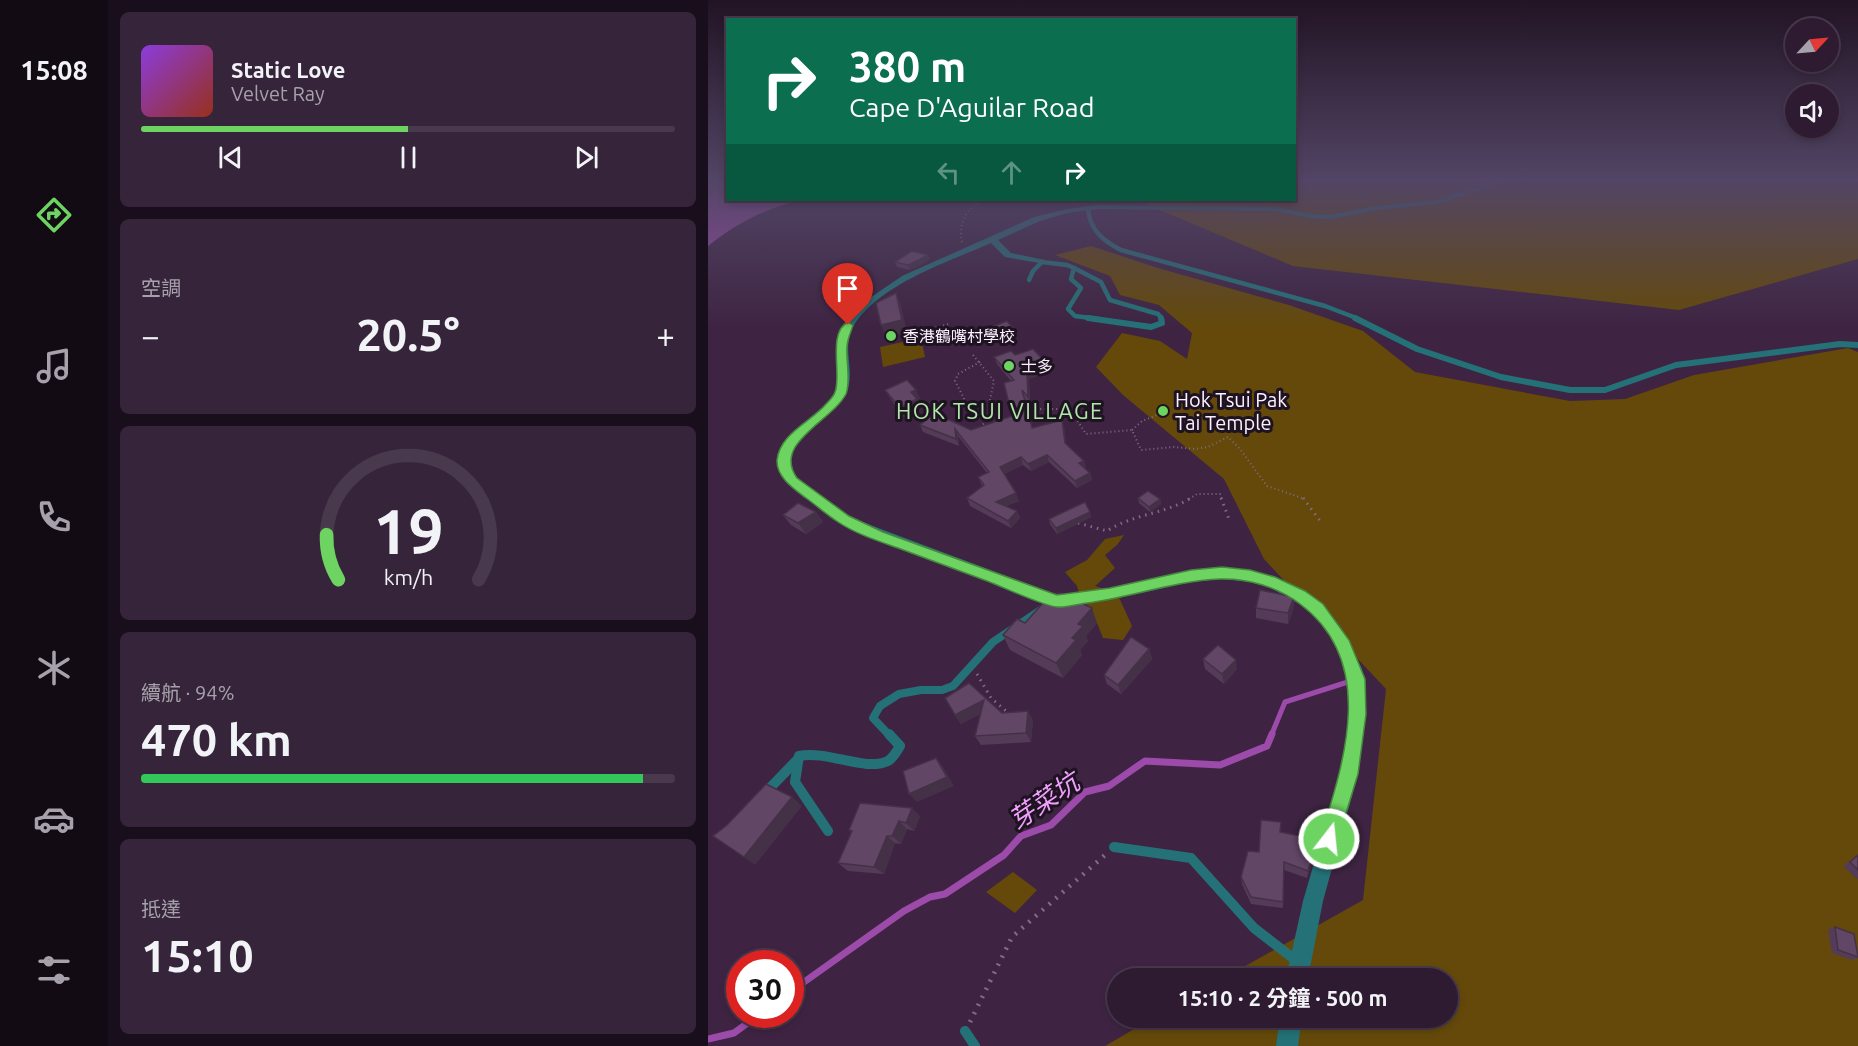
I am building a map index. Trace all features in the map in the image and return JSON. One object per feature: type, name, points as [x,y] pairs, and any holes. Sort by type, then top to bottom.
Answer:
[{"type":"street","points":[[1011,231],[896,283],[875,297],[855,315],[842,340],[841,392],[828,410],[802,430],[792,441],[785,454],[785,471],[809,496],[859,527],[1057,601],[1110,594],[1191,576],[1235,574],[1275,583],[1299,595],[1318,609],[1337,634],[1354,669],[1358,714],[1349,774],[1332,829],[1298,968]]},
{"type":"street","points":[[992,239],[1008,255],[1042,262]]},
{"type":"street","points":[[1287,1046],[1289,1028]]},
{"type":"lane","points":[[1095,231],[1121,250],[1325,306],[1366,322],[1418,349],[1501,377],[1547,388],[1578,391],[1605,390],[1623,386],[1676,364],[1840,344],[1858,345]]},
{"type":"lane","points":[[1029,280],[1033,271],[1042,262],[1067,265],[1074,268],[1101,282],[1110,300],[1158,314],[1162,323],[1151,327],[1075,316],[1068,309],[1081,288],[1071,279],[1074,268]]},
{"type":"lane","points":[[755,804],[799,756],[808,752],[867,765],[890,760],[900,746],[873,718],[875,710],[897,694],[918,690],[948,689],[977,656],[1011,626],[1057,601]]},
{"type":"lane","points":[[797,760],[795,782],[828,831]]},
{"type":"lane","points":[[1114,847],[1191,858],[1254,928],[1299,963]]},
{"type":"lane","points":[[965,1031],[975,1046]]},
{"type":"path","points":[[961,231],[960,240],[969,250]]},
{"type":"path","points":[[913,340],[917,332],[949,324]]},
{"type":"path","points":[[973,355],[994,381],[990,400],[992,408],[981,430],[990,426]]},
{"type":"path","points":[[980,362],[958,374],[955,381],[968,406],[988,416]]},
{"type":"path","points":[[1018,416],[1039,408],[1070,409],[1086,434],[1132,430],[1142,421],[1157,415]]},
{"type":"path","points":[[1132,430],[1141,450],[1174,447],[1195,449],[1208,447],[1227,437],[1240,449],[1267,486],[1303,497],[1321,522]]},
{"type":"path","points":[[1078,523],[1107,531],[1121,522],[1176,507],[1197,494],[1209,492],[1220,494],[1229,519]]},
{"type":"path","points":[[971,664],[991,698],[1006,711]]},
{"type":"path","points":[[965,1031],[1012,937],[1114,847]]},
{"type":"shaded area","points":[[708,231],[729,231],[729,231],[708,246]]},
{"type":"shaded area","points":[[1209,231],[1858,231],[1858,259],[1679,310],[1293,266]]},
{"type":"shaded area","points":[[1091,246],[1158,268],[1289,305],[1363,331],[1415,372],[1570,401],[1625,399],[1694,375],[1848,348],[1858,352],[1858,1046],[1105,1046],[1136,1028],[1458,1028],[1458,968],[1242,968],[1363,900],[1386,689],[1264,559],[1224,479],[1123,395],[1096,367],[1122,333],[1160,341],[1187,359],[1192,333],[1159,305],[1120,295],[1110,276],[1055,255]]},
{"type":"shaded area","points":[[921,338],[925,357],[883,367],[880,347]]},
{"type":"shaded area","points":[[1124,535],[1117,545],[1105,555],[1115,568],[1095,586],[1117,593],[1132,626],[1123,640],[1103,638],[1097,623],[1083,608],[1077,586],[1065,572],[1087,560],[1105,539]]},
{"type":"shaded area","points":[[1013,872],[1037,890],[1015,913],[986,892]]},
{"type":"building","points":[[912,251],[928,255],[908,265],[895,262]]},
{"type":"building","points":[[896,293],[902,320],[881,325],[876,303]]},
{"type":"building","points":[[1007,321],[1015,331],[994,338],[986,329]]},
{"type":"building","points":[[1033,349],[1047,364],[1027,372],[1028,397],[1022,390],[1032,428],[1062,420],[1065,443],[1084,461],[1079,463],[1090,473],[1075,481],[1047,455],[1028,464],[1021,457],[1000,467],[1016,493],[996,502],[1017,511],[1008,521],[967,498],[984,485],[978,477],[989,472],[955,429],[956,439],[920,425],[934,413],[971,430],[1012,416],[1004,383],[1014,380],[994,357],[1011,351],[1015,355]]},
{"type":"building","points":[[907,380],[916,390],[911,392],[917,399],[900,408],[885,390]]},
{"type":"building","points":[[1148,491],[1160,499],[1149,507],[1138,498]]},
{"type":"building","points":[[1085,502],[1090,512],[1056,528],[1049,519]]},
{"type":"building","points":[[798,503],[816,512],[798,523],[783,515]]},
{"type":"building","points":[[1260,590],[1294,597],[1288,613],[1256,608]]},
{"type":"building","points":[[1060,593],[1092,608],[1078,624],[1083,626],[1072,638],[1076,640],[1056,663],[1003,635],[1017,619],[1025,623],[1051,594]]},
{"type":"building","points":[[1131,637],[1149,649],[1118,685],[1104,675]]},
{"type":"building","points":[[1218,645],[1236,660],[1222,674],[1203,659]]},
{"type":"building","points":[[969,683],[1002,713],[1028,711],[1026,733],[975,736],[984,700],[955,715],[945,698]]},
{"type":"building","points":[[936,758],[947,777],[909,794],[903,771]]},
{"type":"building","points":[[766,784],[792,797],[744,857],[713,836],[727,825]]},
{"type":"building","points":[[860,803],[912,808],[906,823],[899,821],[892,836],[887,836],[874,867],[838,863],[852,831],[849,830]]},
{"type":"building","points":[[1261,820],[1281,822],[1280,832],[1310,838],[1308,852],[1313,855],[1308,871],[1284,862],[1283,902],[1251,897],[1241,877],[1248,851],[1259,852]]},
{"type":"building","points":[[1858,855],[1858,870],[1850,862]]},
{"type":"building","points":[[1835,927],[1854,934],[1858,957],[1838,950]]},
{"type":"waterway","name":"芽菜坑","points":[[1271,736],[1285,702],[1351,681]]},
{"type":"waterway","name":"芽菜坑","points":[[804,982],[904,911],[930,897],[945,894],[1004,855],[1021,836],[1051,825],[1085,792],[1109,786],[1145,761],[1220,765],[1267,746],[1272,734]]},
{"type":"waterway","name":"芽菜坑","points":[[708,1039],[734,1033],[741,1028]]},
{"type":"place","name":"香港鶴嘴村學校","points":[[891,336]]},
{"type":"place","name":"士多","points":[[1009,366]]},
{"type":"place","name":"Hok Tsui Pak Tai Temple","points":[[1163,411]]},
{"type":"district","name":"HOK TSUI VILLAGE","points":[[1000,411]]},
{"type":"route","points":[[848,325],[841,345],[843,383],[841,392],[828,410],[797,435],[788,448],[784,460],[785,471],[793,481],[828,510],[879,535],[1057,601],[1110,594],[1191,576],[1222,573],[1250,576],[1275,583],[1299,595],[1318,609],[1344,645],[1354,669],[1358,714],[1349,774],[1329,839]]}]
